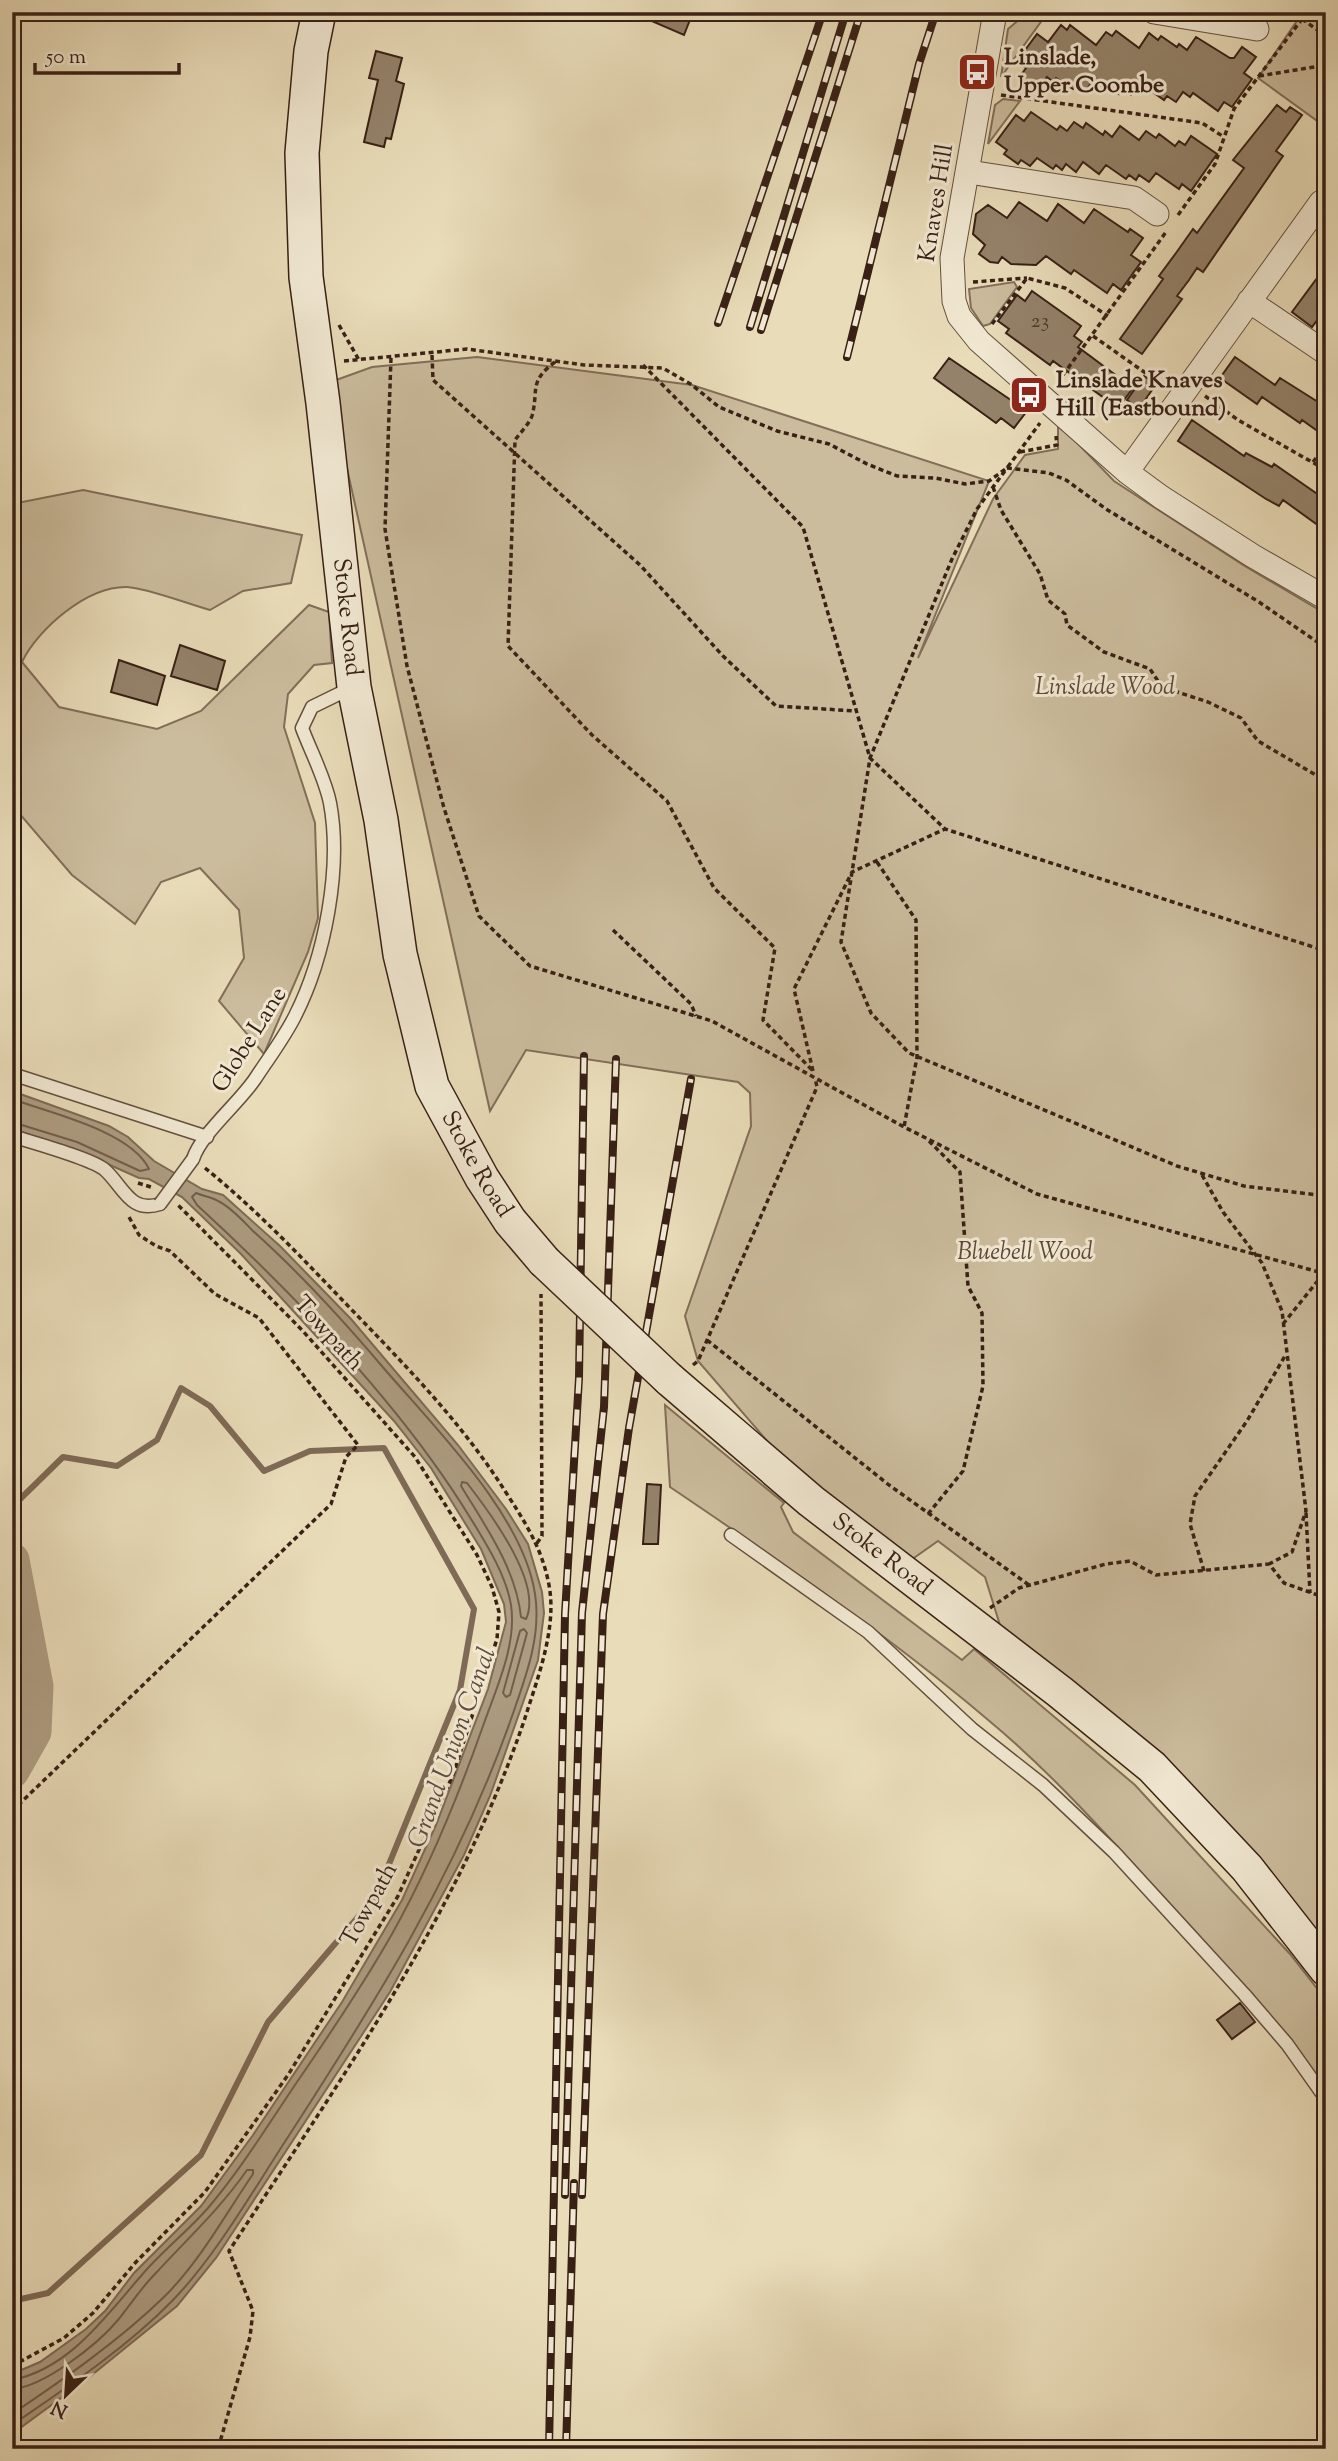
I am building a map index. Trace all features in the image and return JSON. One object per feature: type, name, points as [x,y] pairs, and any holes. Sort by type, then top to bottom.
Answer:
[{"type":"street","name":"Stoke Road","points":[[318,12],[311,51],[302,153],[306,277],[354,687],[381,820],[400,954],[432,1086],[482,1178],[510,1221],[544,1261],[670,1381],[811,1501],[1060,1692],[1152,1767],[1247,1868],[1326,1969]]},
{"type":"street","name":"Knaves Hill","points":[[995,12],[952,258],[952,284],[959,316],[979,341],[1044,409],[1127,472],[1253,556],[1326,598]]},
{"type":"street","points":[[1154,12],[1257,29]]},
{"type":"street","points":[[969,172],[1134,198],[1157,214]]},
{"type":"street","points":[[1127,472],[1324,199]]},
{"type":"street","points":[[1249,301],[1326,353]]},
{"type":"lane","name":"Globe Lane","points":[[161,1199],[207,1136],[239,1103],[295,1016],[314,970],[324,933],[335,848],[329,801],[302,728],[312,706],[354,687]]},
{"type":"lane","points":[[12,1073],[207,1136]]},
{"type":"lane","points":[[12,1136],[104,1168],[131,1202],[151,1207],[161,1199]]},
{"type":"lane","points":[[731,1535],[868,1632],[972,1729],[1043,1785],[1114,1852],[1287,2044],[1326,2099]]},
{"type":"path","points":[[1311,12],[1302,19],[1234,109],[1215,163],[1093,336],[1044,409],[1020,452],[977,509],[952,559],[870,758],[841,942],[871,1013],[909,1053],[1201,1173],[1244,1186],[1326,1196]]},
{"type":"path","points":[[1302,19],[1326,36]]},
{"type":"path","points":[[1258,76],[1326,65]]},
{"type":"path","points":[[981,92],[1202,123],[1224,137]]},
{"type":"path","points":[[952,284],[1027,278],[1065,288],[1108,316]]},
{"type":"path","points":[[979,341],[1027,278]]},
{"type":"path","points":[[1093,336],[1326,470]]},
{"type":"path","points":[[318,363],[467,349],[555,362],[663,368],[692,385],[719,407],[777,431],[830,444],[867,464],[897,476],[935,478],[965,484],[989,481],[1007,468],[1049,473],[1066,480],[1106,509],[1259,602],[1326,648]]},
{"type":"path","points":[[432,354],[433,380],[639,565],[723,656],[776,706],[856,711]]},
{"type":"path","points":[[391,358],[385,529],[407,666],[444,807],[479,916],[530,965],[712,1021],[904,1126],[1037,1194],[1325,1273],[1283,1324]]},
{"type":"path","points":[[555,362],[534,385],[531,418],[515,440],[508,646],[592,735],[667,801],[714,888],[775,948],[763,1020],[814,1075]]},
{"type":"path","points":[[643,366],[803,527],[870,758],[945,829],[1326,951]]},
{"type":"path","points":[[1020,452],[1057,445],[1054,426]]},
{"type":"path","points":[[1313,463],[1326,445]]},
{"type":"path","points":[[993,488],[1001,510],[1040,574],[1048,600],[1065,614],[1067,625],[1104,652],[1150,669],[1162,687],[1208,702],[1241,718],[1258,741],[1326,781]]},
{"type":"path","points":[[670,1381],[698,1361],[817,1087],[794,989],[852,872],[945,829]]},
{"type":"path","points":[[877,861],[916,920],[917,1057],[904,1126]]},
{"type":"path","points":[[612,930],[691,1004],[696,1016]]},
{"type":"path","points":[[925,1137],[960,1172],[968,1286],[982,1312],[983,1386],[962,1471],[928,1514]]},
{"type":"path","points":[[195,1153],[252,1207],[422,1384],[476,1446],[527,1521],[537,1543],[550,1588],[549,1629],[535,1687],[506,1774],[431,1932],[393,1998],[229,2251],[253,2311],[250,2337],[218,2449]]},
{"type":"path","points":[[104,1168],[161,1199]]},
{"type":"path","points":[[1201,1173],[1223,1212],[1256,1255],[1282,1311],[1306,1511],[1310,1592]]},
{"type":"path","name":"Towpath","points":[[12,2366],[64,2338],[93,2313],[136,2262],[205,2192],[288,2075],[398,1896],[453,1775],[497,1639],[499,1612],[492,1587],[477,1555],[415,1457],[302,1330],[174,1201]]},
{"type":"path","points":[[12,1811],[331,1504],[346,1457],[358,1445],[259,1318],[215,1294],[170,1251],[156,1247],[139,1235],[130,1223],[127,1210],[131,1202]]},
{"type":"path","points":[[537,1543],[542,1536],[540,1289],[544,1261]]},
{"type":"path","points":[[707,1340],[928,1514],[1029,1585]]},
{"type":"path","points":[[1204,1570],[1190,1524],[1195,1496],[1247,1421],[1286,1354]]},
{"type":"path","points":[[998,1603],[1029,1585],[1081,1569],[1130,1561],[1156,1575],[1269,1564],[1292,1552],[1306,1511]]},
{"type":"path","points":[[1269,1564],[1284,1583],[1326,1598]]},
{"type":"green space","points":[[1028,12],[1048,12],[1001,77],[1008,29]]},
{"type":"green space","points":[[1303,12],[1326,12],[1326,107],[1316,120],[1258,78]]},
{"type":"green space","points":[[1003,99],[1020,101],[988,144],[995,105]]},
{"type":"green space","points":[[1014,282],[1017,287],[990,324],[983,326],[971,308],[969,289]]},
{"type":"green space","points":[[477,357],[692,385],[989,481],[918,658],[993,499],[1025,455],[1058,449],[1058,423],[1114,481],[1243,565],[1326,614],[1326,1952],[1004,1638],[985,1577],[938,1541],[911,1560],[794,1472],[698,1361],[685,1316],[751,1126],[750,1093],[738,1082],[526,1050],[490,1111],[328,383],[372,367]]},
{"type":"green space","points":[[83,490],[302,535],[291,583],[243,591],[210,610],[127,587],[96,594],[80,602],[40,636],[22,662],[59,707],[157,729],[201,711],[309,605],[329,612],[332,663],[314,665],[288,694],[284,727],[315,823],[318,918],[308,952],[264,1054],[219,1001],[244,958],[239,910],[200,868],[161,882],[135,924],[72,875],[12,805],[12,504]]},
{"type":"green space","points":[[665,1405],[784,1503],[781,1507],[793,1532],[962,1660],[974,1649],[1135,1785],[1290,1954],[1326,2000],[1326,2090],[1284,2035],[1217,1956],[1090,1817],[1008,1737],[871,1627],[670,1487]]},
{"type":"water","points":[[12,1091],[109,1126],[128,1137],[154,1161],[202,1189],[223,1195],[280,1246],[351,1319],[458,1445],[506,1509],[528,1544],[542,1592],[544,1613],[538,1660],[490,1796],[464,1855],[390,1992],[216,2258],[177,2306],[87,2379],[12,2434],[12,2374],[40,2362],[86,2329],[105,2311],[134,2273],[201,2206],[253,2135],[342,2002],[402,1900],[436,1825],[488,1689],[506,1622],[504,1604],[481,1549],[431,1468],[394,1421],[241,1254],[182,1197],[149,1179],[139,1178],[74,1149],[12,1129]]},
{"type":"building","points":[[631,12],[693,12],[684,35]]},
{"type":"building","points":[[1061,25],[1067,30],[1070,25],[1096,45],[1106,32],[1112,36],[1116,31],[1139,48],[1149,33],[1158,40],[1161,36],[1187,50],[1196,37],[1230,58],[1234,58],[1242,47],[1256,57],[1244,73],[1252,79],[1232,107],[1224,102],[1218,111],[1193,93],[1190,97],[1183,92],[1176,102],[1167,96],[1164,100],[1147,88],[1144,92],[1137,87],[1131,95],[1122,89],[1119,94],[1102,83],[1099,87],[1092,82],[1085,92],[1076,85],[1073,89],[1056,78],[1053,82],[1047,77],[1037,90],[1019,78],[1026,68],[1017,61],[1037,34],[1048,42]]},
{"type":"building","points":[[376,51],[402,58],[396,81],[404,84],[391,139],[386,138],[384,147],[364,142],[378,80],[369,78]]},
{"type":"building","points":[[1277,105],[1286,112],[1290,107],[1302,115],[1276,151],[1283,156],[1203,272],[1197,268],[1177,296],[1182,299],[1142,354],[1120,339],[1163,279],[1159,276],[1193,229],[1197,233],[1244,168],[1233,160]]},
{"type":"building","points":[[1031,112],[1057,130],[1060,126],[1067,131],[1074,122],[1083,128],[1086,123],[1103,135],[1105,131],[1112,137],[1120,126],[1139,140],[1146,131],[1156,138],[1159,134],[1175,146],[1179,141],[1185,145],[1191,136],[1217,154],[1191,191],[1182,184],[1179,189],[1156,173],[1149,182],[1139,175],[1136,180],[1129,175],[1126,179],[1106,165],[1099,174],[1083,162],[1076,172],[1066,164],[1062,170],[1056,165],[1053,169],[1037,158],[1030,166],[1021,160],[1018,164],[1004,154],[1007,150],[996,142],[1016,115],[1024,121]]},
{"type":"building","points":[[1019,202],[1047,221],[1058,204],[1084,223],[1094,209],[1128,232],[1130,229],[1143,238],[1131,255],[1141,262],[1121,290],[1113,284],[1107,293],[1074,270],[1071,274],[1046,256],[1036,265],[1011,264],[1002,257],[998,263],[990,262],[979,254],[985,245],[973,234],[976,214],[988,205],[1007,218]]},
{"type":"building","points":[[1326,266],[1326,308],[1312,327],[1292,312]]},
{"type":"building","points":[[1032,291],[1081,326],[1074,336],[1082,342],[1078,347],[1133,388],[1118,408],[1053,361],[1050,365],[1006,333],[1009,329],[998,321],[1017,295],[1025,301]]},
{"type":"building","points":[[1235,357],[1275,385],[1280,378],[1326,407],[1326,437],[1262,397],[1257,404],[1220,378]]},
{"type":"building","points":[[949,358],[1027,411],[1014,428],[1001,418],[996,423],[934,378]]},
{"type":"building","points":[[1144,376],[1156,384],[1139,409],[1127,400]]},
{"type":"building","points":[[1192,420],[1244,456],[1246,453],[1272,467],[1274,464],[1326,500],[1326,531],[1283,500],[1279,506],[1266,499],[1178,441]]},
{"type":"building","points":[[180,645],[225,661],[217,690],[171,676]]},
{"type":"building","points":[[119,660],[165,676],[157,705],[111,692]]},
{"type":"building","points":[[647,1484],[661,1485],[658,1544],[643,1544]]},
{"type":"building","points":[[1240,2003],[1255,2022],[1232,2039],[1217,2020]]},
{"type":"waterway","name":"Grand Union Canal","points":[[12,1507],[63,1457],[117,1466],[157,1440],[181,1388],[210,1406],[264,1471],[310,1451],[384,1448],[474,1609],[460,1690],[376,1896],[268,2022],[201,2155],[48,2293],[12,2301]]},
{"type":"waterway","points":[[12,1560],[36,1686],[34,1732],[12,1771]]},
{"type":"railway","points":[[718,323],[823,12]]},
{"type":"railway","points":[[750,327],[846,12]]},
{"type":"railway","points":[[761,330],[861,12]]},
{"type":"railway","points":[[847,357],[919,64],[936,12]]},
{"type":"railway","points":[[549,2449],[565,1614],[579,1378],[584,1056]]},
{"type":"railway","points":[[565,2195],[582,1613],[604,1407],[616,1059]]},
{"type":"railway","points":[[582,2195],[603,1614],[629,1428],[691,1079]]},
{"type":"railway","points":[[566,2449],[574,2183]]},
{"type":"place","name":"Linslade, Upper Coombe","points":[[977,72]]},
{"type":"place","name":"Linslade Knaves Hill (Eastbound)","points":[[1029,395]]},
{"type":"park label","name":"Linslade Wood","points":[[1105,688]]},
{"type":"park label","name":"Bluebell Wood","points":[[1025,1253]]}]
